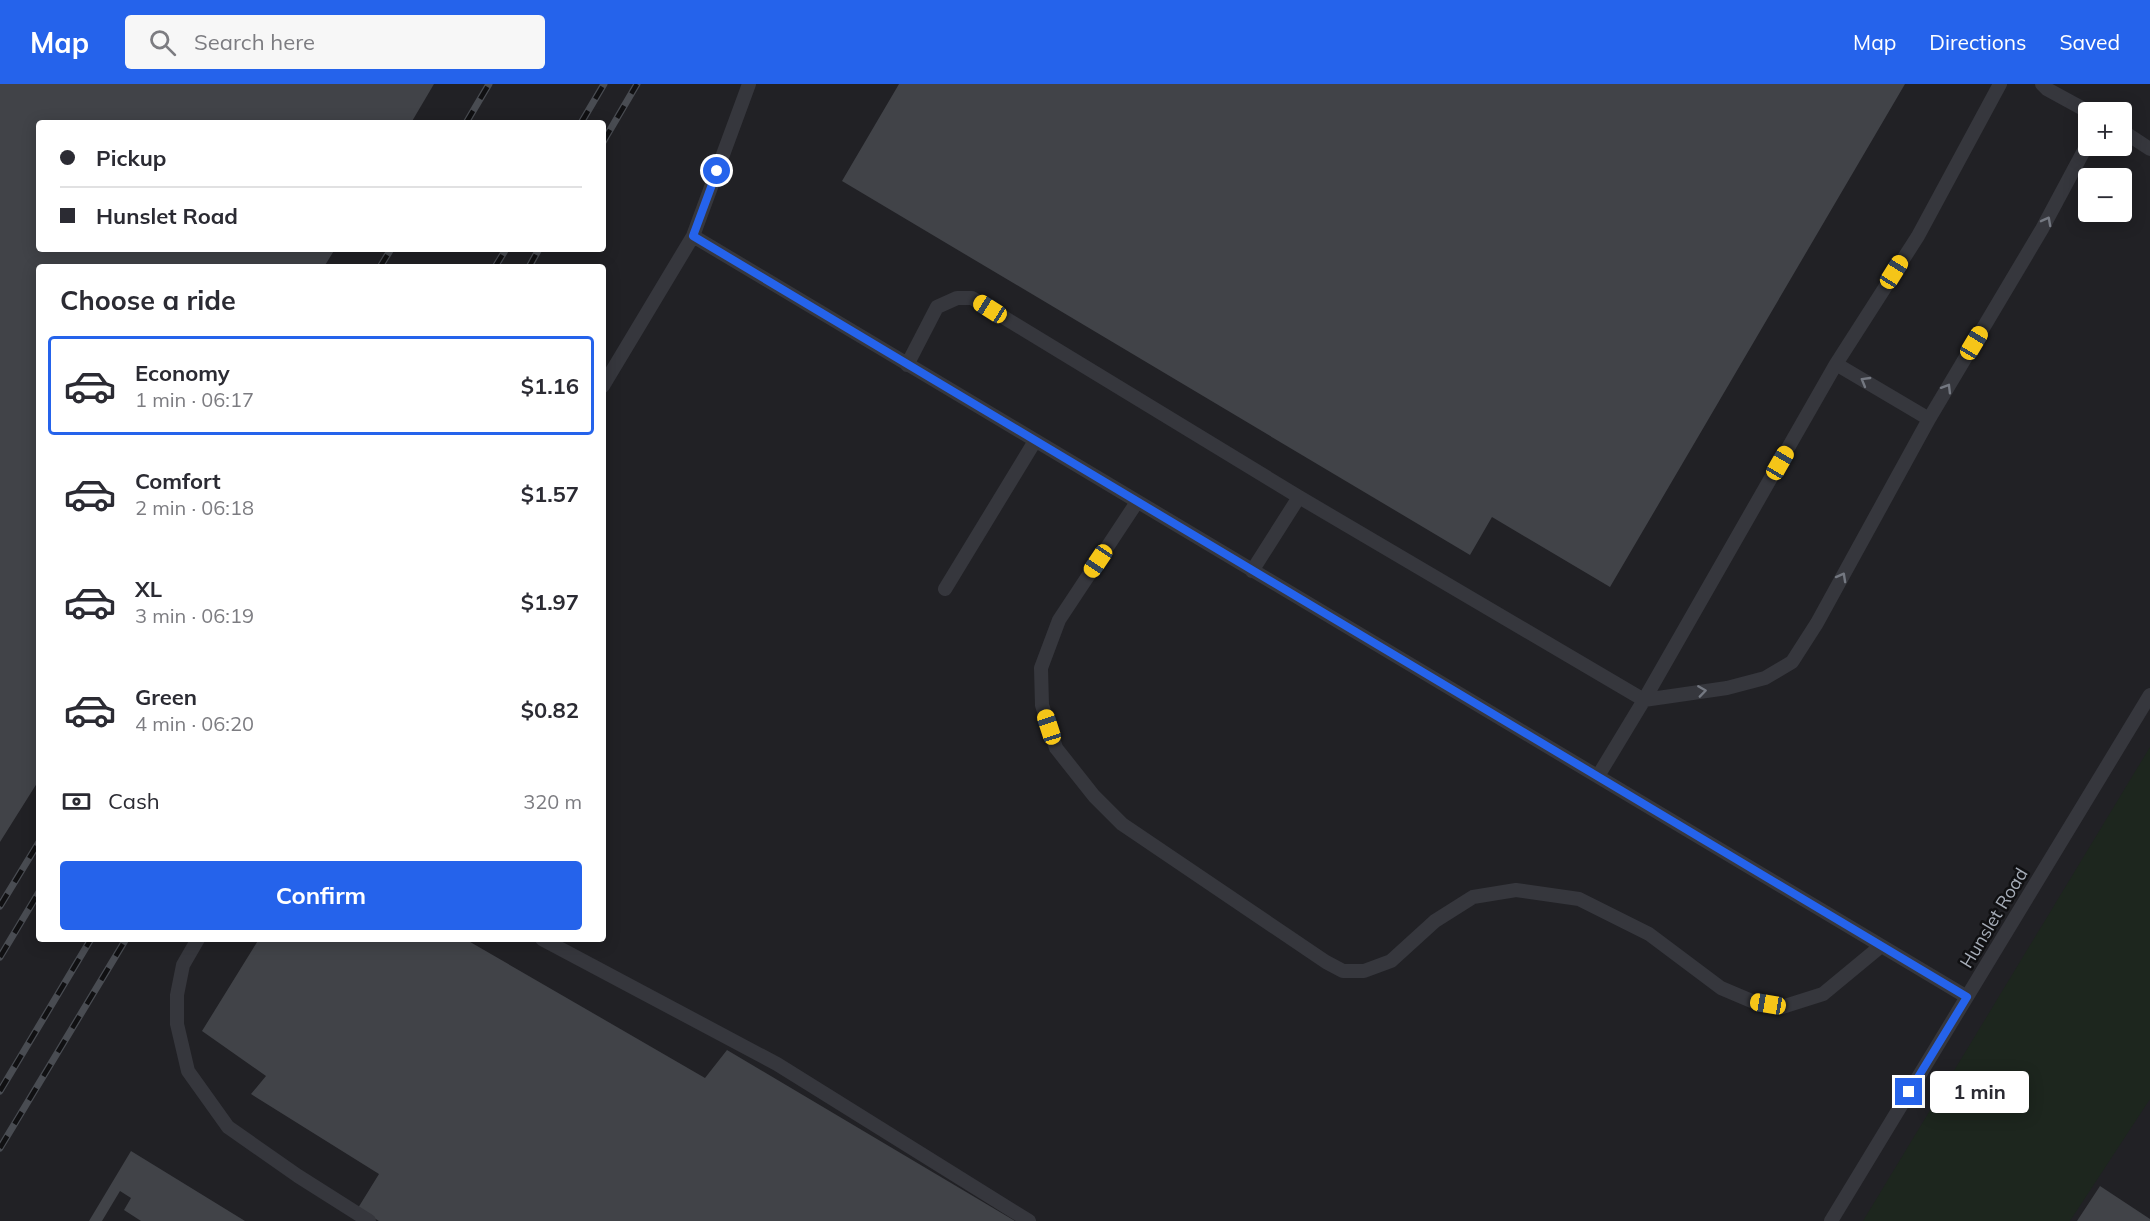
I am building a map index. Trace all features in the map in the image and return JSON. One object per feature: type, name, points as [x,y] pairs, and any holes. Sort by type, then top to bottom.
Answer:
[{"type":"lane","points":[[606,381],[693,236],[749,84]]},
{"type":"lane","points":[[1598,776],[1644,700],[1836,364],[1918,236],[2000,84]]},
{"type":"lane","points":[[2042,84],[2078,106]]},
{"type":"lane","points":[[2132,137],[2150,149]]},
{"type":"lane","points":[[907,365],[938,307],[957,298],[972,298],[1299,497],[1644,700],[1727,687],[1765,678],[1792,662],[1817,623],[1929,419],[2042,229],[2081,156]]},
{"type":"lane","points":[[693,236],[1967,997]]},
{"type":"lane","points":[[1836,364],[1929,419]]},
{"type":"lane","points":[[945,589],[1035,441]]},
{"type":"lane","points":[[1252,571],[1299,497]]},
{"type":"lane","points":[[1137,502],[1059,620],[1041,668],[1042,705],[1056,748],[1094,796],[1122,824],[1326,962],[1343,971],[1364,971],[1391,961],[1435,921],[1473,897],[1516,890],[1579,899],[1649,934],[1722,988],[1754,1002],[1782,1007],[1823,993],[1881,946]]},
{"type":"lane","name":"Hunslet Road","points":[[1831,1221],[2150,695]]},
{"type":"lane","points":[[196,942],[183,965],[177,995],[177,1024],[188,1071],[228,1127],[298,1176],[369,1221]]},
{"type":"lane","points":[[548,942],[777,1064],[1029,1221]]},
{"type":"shaded area","points":[[0,84],[2150,84],[2150,1221],[0,1221]]},
{"type":"shaded area","points":[[2150,747],[2150,1099],[2070,1221],[1863,1221]]},
{"type":"building","points":[[0,84],[434,84],[413,120],[36,120],[36,252],[333,252],[326,264],[36,264],[36,785],[0,842]]},
{"type":"building","points":[[899,84],[1905,84],[1610,587],[1492,517],[1470,555],[842,181]]},
{"type":"building","points":[[257,942],[470,942],[705,1078],[727,1050],[1015,1221],[379,1221],[358,1208],[379,1174],[251,1094],[266,1076],[202,1031]]},
{"type":"building","points":[[131,1151],[245,1221],[141,1221],[124,1210],[131,1198],[120,1191],[102,1221],[89,1221]]},
{"type":"building","points":[[2100,1186],[2150,1219],[2150,1221],[2077,1221]]},
{"type":"railway","points":[[468,120],[489,84]]},
{"type":"railway","points":[[583,120],[604,84]]},
{"type":"railway","points":[[606,137],[637,84]]},
{"type":"railway","points":[[382,264],[389,252]]},
{"type":"railway","points":[[497,264],[504,252]]},
{"type":"railway","points":[[531,264],[537,252]]},
{"type":"railway","points":[[0,906],[36,847]]},
{"type":"railway","points":[[0,957],[36,897]]},
{"type":"railway","points":[[0,1091],[89,942]]},
{"type":"railway","points":[[0,1148],[124,942]]},
{"type":"route","points":[[717,171],[693,236],[1374,645],[1967,997],[1909,1092]]}]
